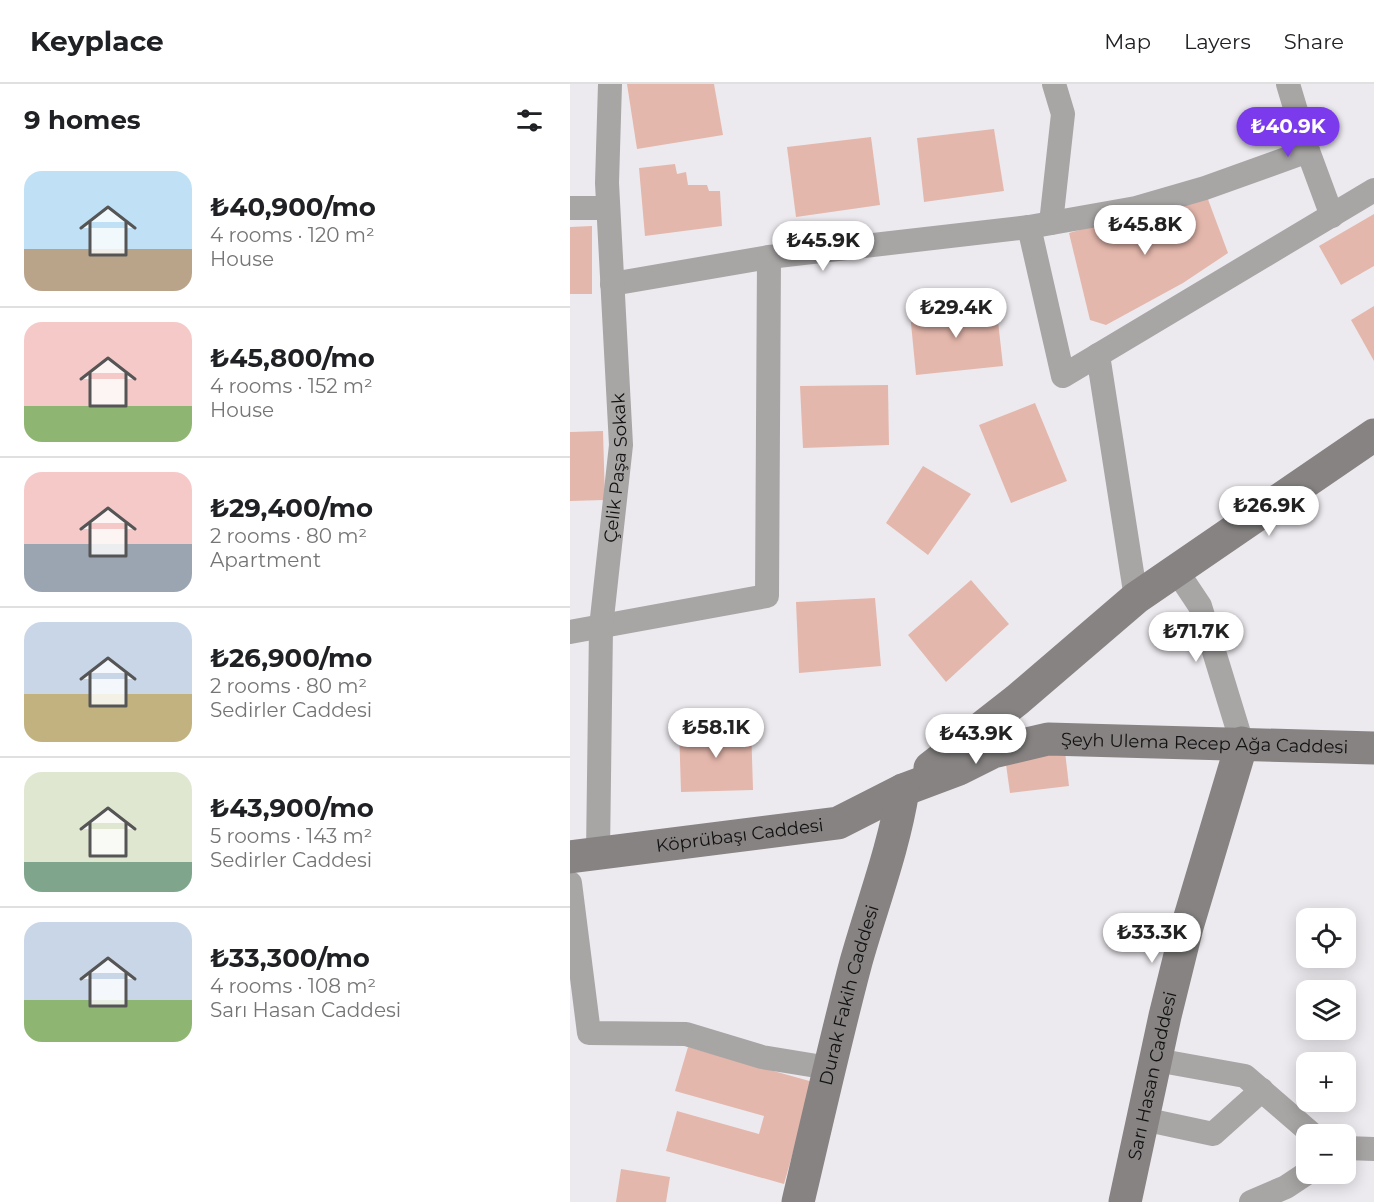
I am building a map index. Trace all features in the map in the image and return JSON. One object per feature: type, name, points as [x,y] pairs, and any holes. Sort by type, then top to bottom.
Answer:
[{"type":"street","name":"Çelik Paşa Sokak","points":[[584,855],[601,627],[621,445],[608,208],[610,84]]},
{"type":"street","points":[[1054,84],[1063,114],[1040,225],[1063,375],[1374,190]]},
{"type":"street","points":[[1288,84],[1308,152],[1332,216]]},
{"type":"street","points":[[612,284],[769,257],[1040,225],[1136,208],[1204,188],[1308,152]]},
{"type":"street","points":[[570,208],[608,208]]},
{"type":"street","points":[[570,632],[767,596],[769,257]]},
{"type":"street","points":[[1098,355],[1136,598]]},
{"type":"street","points":[[903,789],[1017,700],[1136,598],[1374,435]]},
{"type":"street","points":[[1176,570],[1200,606],[1242,743]]},
{"type":"street","name":"Şeyh Ulema Recep Ağa Caddesi","points":[[1017,700],[1047,739],[1374,748]]},
{"type":"street","points":[[903,789],[958,769],[993,752],[1047,739]]},
{"type":"street","name":"Sarı Hasan Caddesi","points":[[1125,1202],[1187,927],[1242,743]]},
{"type":"street","name":"Köprübaşı Caddesi","points":[[584,855],[838,823],[903,789]]},
{"type":"street","name":"Durak Fakih Caddesi","points":[[798,1202],[829,1068],[857,961],[891,846],[903,789]]},
{"type":"street","points":[[570,883],[589,1033],[686,1034],[762,1057],[829,1068]]},
{"type":"street","points":[[1156,1060],[1245,1076],[1301,1124]]},
{"type":"street","points":[[1143,1119],[1213,1134],[1262,1090]]},
{"type":"street","points":[[1356,1148],[1374,1149]]},
{"type":"street","points":[[1251,1202],[1296,1180]]},
{"type":"building","points":[[627,84],[714,84],[723,135],[637,149]]},
{"type":"building","points":[[994,129],[1004,191],[924,202],[917,138]]},
{"type":"building","points":[[871,137],[880,205],[796,217],[787,147]]},
{"type":"building","points":[[675,164],[677,174],[686,172],[688,185],[707,185],[709,191],[720,191],[722,226],[645,236],[639,168]]},
{"type":"building","points":[[1206,194],[1228,253],[1183,283],[1106,325],[1090,320],[1069,233]]},
{"type":"building","points":[[1374,214],[1374,266],[1341,285],[1319,246]]},
{"type":"building","points":[[592,226],[592,294],[570,294],[570,227]]},
{"type":"building","points":[[996,303],[1003,366],[916,375],[910,313]]},
{"type":"building","points":[[1374,306],[1374,361],[1351,320]]},
{"type":"building","points":[[888,385],[889,445],[803,448],[800,386]]},
{"type":"building","points":[[1035,403],[1067,481],[1011,503],[979,425]]},
{"type":"building","points":[[603,431],[605,500],[570,501],[570,432]]},
{"type":"building","points":[[923,466],[971,494],[928,555],[886,523]]},
{"type":"building","points":[[971,580],[1009,624],[946,682],[908,635]]},
{"type":"building","points":[[875,598],[881,666],[799,673],[796,602]]},
{"type":"building","points":[[751,726],[753,790],[681,792],[679,728]]},
{"type":"building","points":[[1064,743],[1069,786],[1010,793],[1004,750]]},
{"type":"building","points":[[688,1047],[813,1082],[784,1184],[666,1151],[677,1111],[759,1134],[764,1116],[675,1091]]},
{"type":"building","points":[[621,1169],[670,1177],[666,1202],[616,1202]]}]
